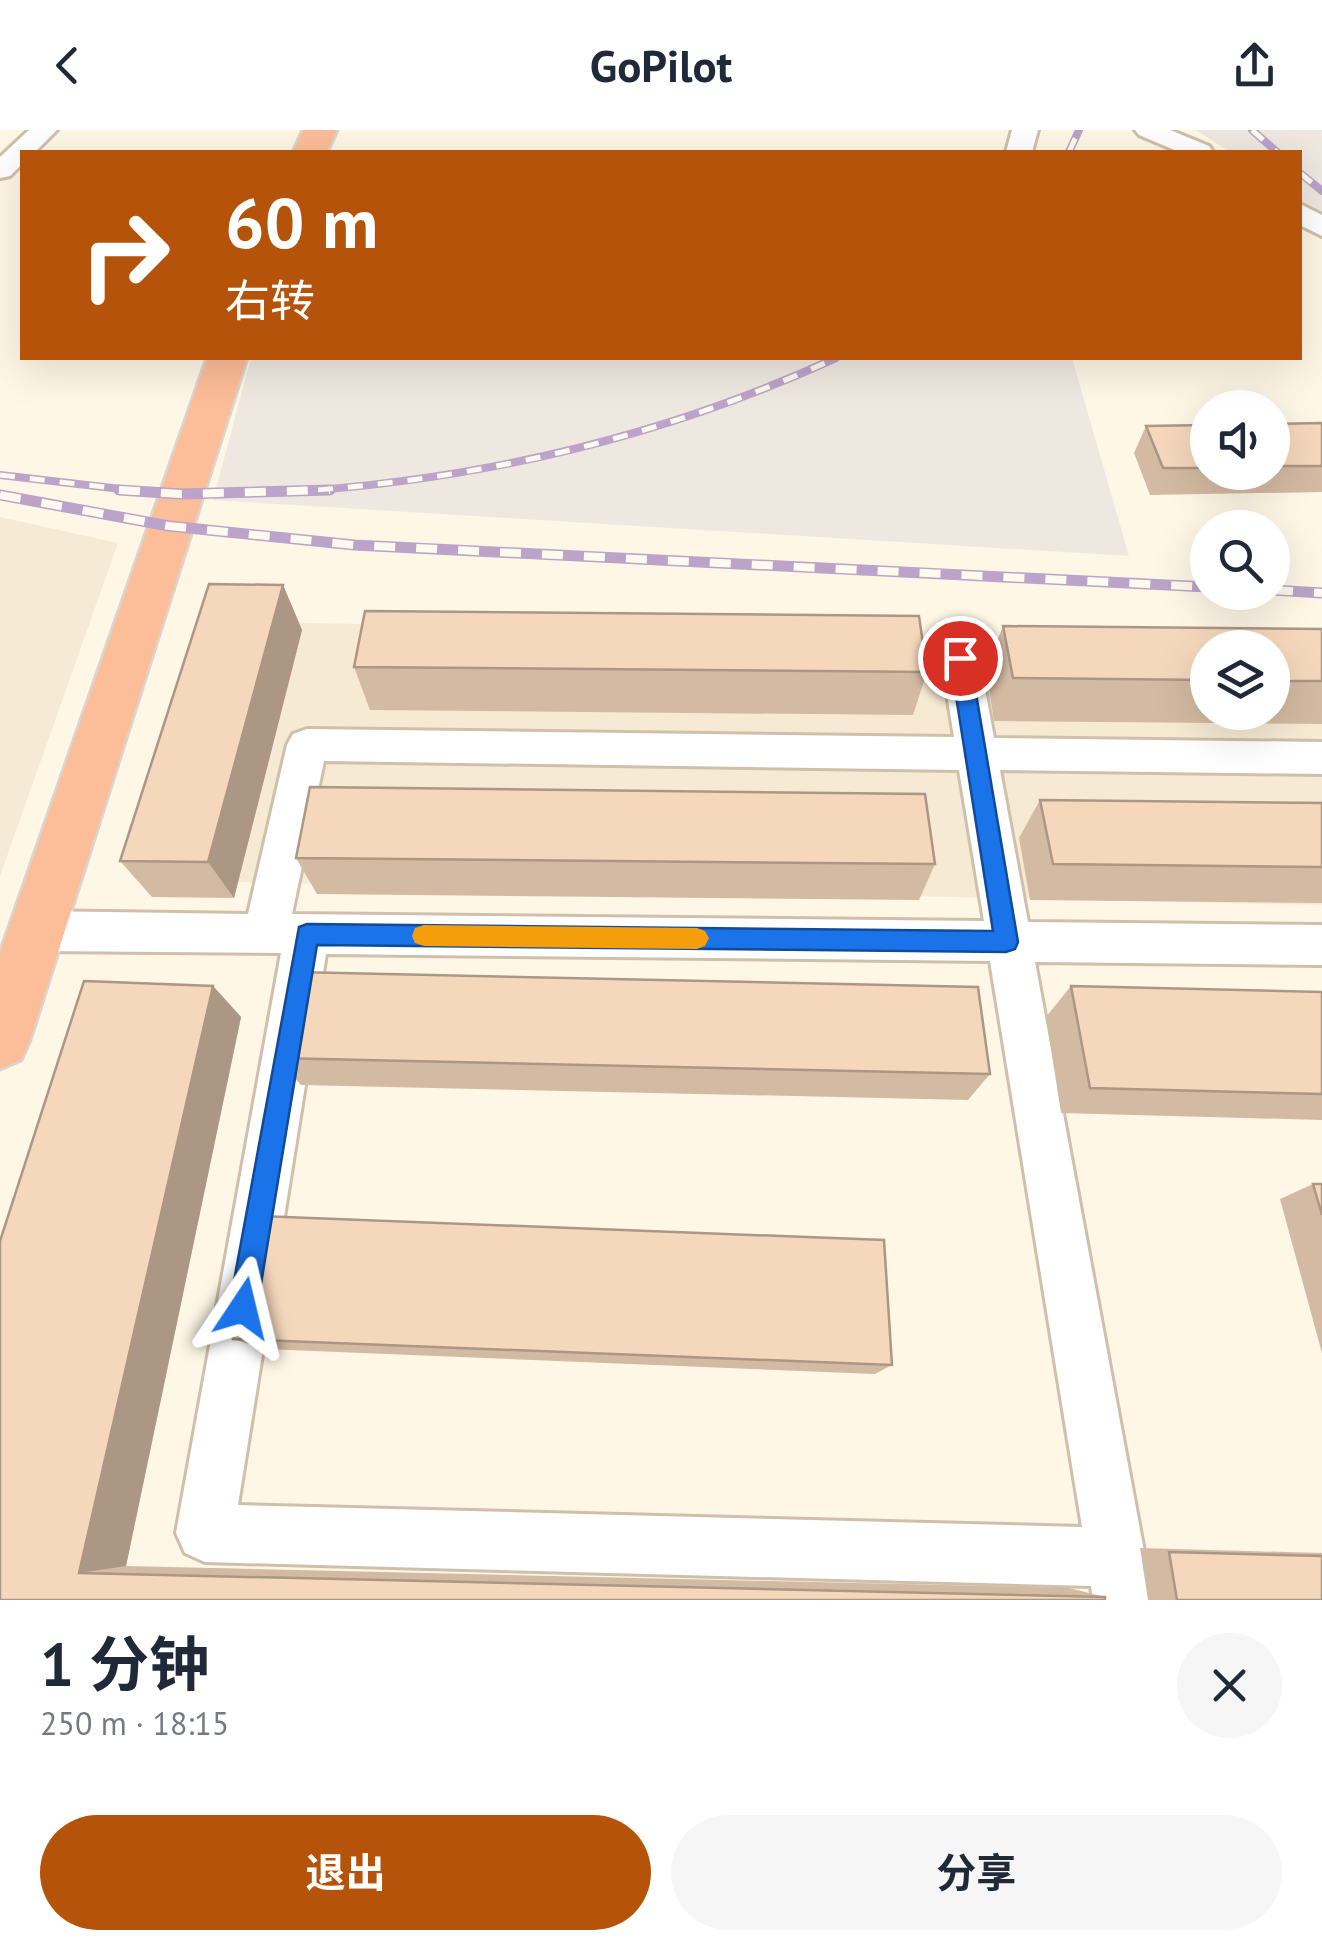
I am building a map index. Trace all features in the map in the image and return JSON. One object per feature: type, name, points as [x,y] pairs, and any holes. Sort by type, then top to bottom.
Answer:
[{"type":"highway","points":[[0,1040],[226,360]]},
{"type":"street","points":[[21,150],[44,130]]},
{"type":"street","points":[[1148,130],[1195,150]]},
{"type":"street","points":[[0,169],[20,151]]},
{"type":"street","points":[[960,658],[976,756],[1006,942],[1120,1578],[204,1533],[287,934],[307,746],[976,756],[1322,758]]},
{"type":"street","points":[[36,931],[1322,945]]},
{"type":"shaded area","points":[[1196,130],[1322,130],[1322,215],[1302,201],[1302,150],[1227,150]]},
{"type":"shaded area","points":[[250,360],[1073,360],[1129,556],[213,500]]},
{"type":"shaded area","points":[[0,517],[118,543],[0,876]]},
{"type":"shaded area","points":[[221,621],[1190,641],[1190,730],[1290,730],[1290,643],[1322,644],[1322,905],[145,880]]},
{"type":"building","points":[[1322,423],[1322,466],[1290,466],[1290,424]]},
{"type":"building","points":[[1190,425],[1190,468],[1163,468],[1146,426]]},
{"type":"building","points":[[209,584],[283,585],[208,862],[120,861]]},
{"type":"building","points":[[365,611],[919,616],[927,672],[354,667]]},
{"type":"building","points":[[1003,626],[1322,629],[1322,681],[1290,681],[1290,630],[1190,630],[1190,680],[1013,678]]},
{"type":"building","points":[[310,787],[925,794],[935,864],[296,858]]},
{"type":"building","points":[[1040,800],[1322,803],[1322,867],[1053,864]]},
{"type":"building","points":[[295,972],[978,987],[990,1074],[276,1058]]},
{"type":"building","points":[[84,981],[213,986],[79,1573],[1105,1600],[0,1600],[0,1241]]},
{"type":"building","points":[[1071,986],[1322,992],[1322,1094],[1090,1088]]},
{"type":"building","points":[[1313,1184],[1322,1184],[1322,1215]]},
{"type":"building","points":[[259,1216],[884,1240],[892,1365],[233,1339]]},
{"type":"building","points":[[1169,1552],[1322,1556],[1322,1600],[1177,1600]]},
{"type":"railway","points":[[1070,150],[1079,130]]},
{"type":"railway","points":[[1252,130],[1275,150]]},
{"type":"railway","points":[[1302,175],[1322,191]]},
{"type":"railway","points":[[303,491],[430,477],[568,450],[704,411],[831,360]]},
{"type":"railway","points":[[0,475],[143,492]]},
{"type":"railway","points":[[119,490],[143,492]]},
{"type":"railway","points":[[303,491],[330,490]]},
{"type":"railway","points":[[143,492],[303,491]]},
{"type":"railway","points":[[288,492],[303,491]]},
{"type":"railway","points":[[0,495],[169,526],[354,545],[1190,586]]},
{"type":"railway","points":[[1290,591],[1322,593]]},
{"type":"slow traffic","points":[[424,936],[697,938]]},
{"type":"route","points":[[243,1308],[307,934],[1006,942],[960,658]]}]
